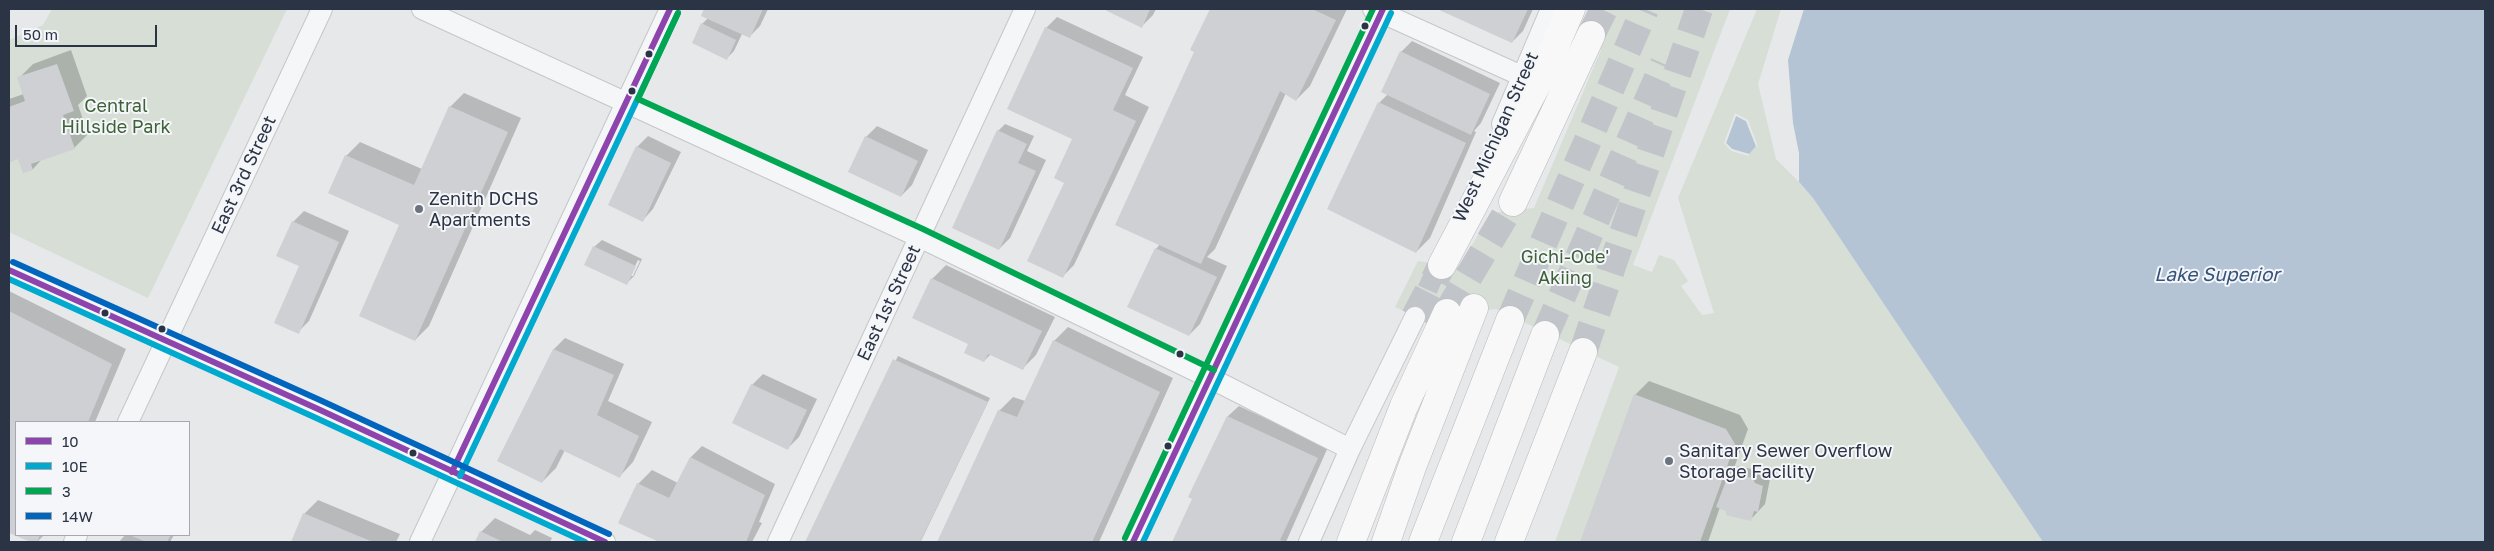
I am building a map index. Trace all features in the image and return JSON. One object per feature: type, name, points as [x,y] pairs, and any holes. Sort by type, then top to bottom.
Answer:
[{"type":"highway","points":[[1440,265],[1545,69],[1571,9]]},
{"type":"highway","points":[[1513,202],[1591,35]]},
{"type":"highway","points":[[1386,542],[1412,467],[1474,308]]},
{"type":"highway","points":[[1351,542],[1404,406],[1447,312]]},
{"type":"highway","points":[[1423,542],[1510,320]]},
{"type":"highway","points":[[1466,542],[1545,335]]},
{"type":"highway","points":[[1509,542],[1583,352]]},
{"type":"street","name":"East 3rd Street","points":[[128,421],[322,9]]},
{"type":"street","points":[[422,9],[920,237],[1210,378],[1350,449]]},
{"type":"street","points":[[420,542],[670,9]]},
{"type":"street","name":"East 1st Street","points":[[778,542],[1025,9]]},
{"type":"street","name":"West Michigan Street","points":[[1440,265],[1524,77],[1551,9]]},
{"type":"street","points":[[1133,542],[1379,10],[1524,77]]},
{"type":"street","points":[[9,270],[318,408],[606,542]]},
{"type":"street","points":[[1309,542],[1350,449],[1415,317]]},
{"type":"green space","name":"Central Hillside Park","points":[[52,9],[287,9],[148,298],[9,232],[9,40],[43,25]]},
{"type":"green space","name":"Gichi-Ode' Akiing","points":[[1590,9],[1730,9],[1633,265],[1652,272],[1659,255],[1674,260],[1688,281],[1681,286],[1702,315],[1714,313],[1678,198],[1757,9],[1784,9],[1778,158],[1813,198],[2043,542],[1555,542],[1619,367],[1496,309],[1434,315],[1430,323],[1395,307],[1418,261],[1459,267],[1491,213],[1534,208],[1601,50],[1583,23]]},
{"type":"water","name":"Lake Superior","points":[[1784,9],[2485,9],[2485,542],[2043,542],[1813,198],[1778,158]]},
{"type":"water","points":[[1736,116],[1746,121],[1756,146],[1749,154],[1732,149],[1726,143]]},
{"type":"pier","points":[[1781,9],[1804,9],[1788,60],[1793,123],[1799,153],[1799,182],[1776,159],[1758,84]]},
{"type":"pier","points":[[1735,113],[1748,120],[1758,147],[1746,121],[1736,116],[1726,143],[1732,149],[1749,154],[1749,156],[1731,151],[1724,143]]},
{"type":"building","points":[[704,9],[763,9],[750,38],[701,16]]},
{"type":"building","points":[[1103,9],[1150,9],[1142,28]]},
{"type":"building","points":[[1210,9],[1312,9],[1336,20],[1296,101],[1280,91],[1201,264],[1115,225],[1194,52],[1190,50]]},
{"type":"building","points":[[1437,9],[1528,9],[1512,43]]},
{"type":"building","points":[[701,23],[736,40],[727,60],[692,43]]},
{"type":"building","points":[[1045,27],[1133,68],[1113,110],[1136,121],[1063,278],[1027,261],[1064,183],[1054,178],[1072,139],[1007,109]]},
{"type":"building","points":[[1400,51],[1490,94],[1471,135],[1381,92]]},
{"type":"building","points":[[57,64],[74,111],[63,115],[75,149],[31,164],[33,170],[23,173],[18,159],[9,163],[9,107],[25,101],[17,77]]},
{"type":"building","points":[[1378,102],[1466,143],[1416,253],[1327,209]]},
{"type":"building","name":"Zenith DCHS Apartments","points":[[449,106],[508,132],[415,341],[359,316],[399,225],[328,193],[345,155],[414,185]]},
{"type":"building","points":[[997,130],[1027,144],[1018,163],[1036,171],[999,250],[952,228]]},
{"type":"building","points":[[865,136],[918,161],[901,197],[848,172]]},
{"type":"building","points":[[636,146],[671,163],[643,222],[608,205]]},
{"type":"building","points":[[292,221],[339,242],[299,334],[274,323],[299,266],[276,256]]},
{"type":"building","points":[[593,246],[636,266],[627,285],[584,265]]},
{"type":"building","points":[[1155,248],[1217,277],[1189,336],[1127,307]]},
{"type":"building","points":[[931,278],[1042,331],[1023,370],[988,354],[984,362],[964,353],[968,344],[912,318]]},
{"type":"building","points":[[9,311],[112,364],[88,421],[15,421],[15,535],[9,533]]},
{"type":"building","points":[[1053,340],[1160,392],[1092,542],[937,542],[998,410],[1017,417]]},
{"type":"building","points":[[553,349],[614,375],[597,415],[639,436],[620,478],[560,449],[542,483],[497,461]]},
{"type":"building","points":[[893,359],[988,402],[920,542],[805,542]]},
{"type":"building","points":[[751,384],[807,410],[788,450],[732,423]]},
{"type":"building","name":"Sanitary Sewer Overflow Storage Facility","points":[[1634,394],[1726,429],[1735,444],[1700,542],[1580,542]]},
{"type":"building","points":[[1227,416],[1318,458],[1280,540],[1285,542],[1172,542],[1192,499],[1188,497]]},
{"type":"building","points":[[690,457],[765,495],[746,542],[659,542],[618,523],[637,483],[669,498]]},
{"type":"building","points":[[1729,473],[1753,478],[1755,483],[1763,486],[1758,512],[1754,511],[1751,521],[1726,515],[1726,511],[1716,507]]},
{"type":"building","points":[[303,513],[373,542],[291,542]]},
{"type":"building","points":[[480,531],[503,542],[475,542]]},
{"type":"building","points":[[16,536],[40,536],[37,542],[31,542]]},
{"type":"building","points":[[132,536],[170,536],[167,542],[146,542]]},
{"type":"tunnel","points":[[1591,35],[1604,9]]},
{"type":"tunnel","points":[[1510,320],[1645,9]]},
{"type":"tunnel","points":[[1583,352],[1699,9]]},
{"type":"tunnel","points":[[1545,335],[1664,64]]},
{"type":"tunnel","points":[[1447,313],[1513,202]]},
{"type":"tunnel","points":[[1415,317],[1439,264]]},
{"type":"tunnel","points":[[1415,317],[1442,265]]},
{"type":"transit line","name":"10","points":[[452,472],[670,9]]},
{"type":"transit line","name":"3","points":[[1125,538],[1373,9]]},
{"type":"transit line","name":"10","points":[[1133,542],[1383,9]]},
{"type":"transit line","name":"10E","points":[[460,476],[678,13]]},
{"type":"transit line","name":"3","points":[[678,13],[638,99],[923,229],[1214,370]]},
{"type":"transit line","name":"10E","points":[[1143,542],[1391,13]]},
{"type":"transit line","name":"14W","points":[[13,262],[322,401],[609,534]]},
{"type":"transit line","name":"10","points":[[9,270],[318,409],[605,542]]},
{"type":"transit line","name":"10E","points":[[9,279],[585,542]]},
{"type":"place","name":"Zenith DCHS Apartments","points":[[419,209]]},
{"type":"place","name":"Sanitary Sewer Overflow Storage Facility","points":[[1669,461]]}]
